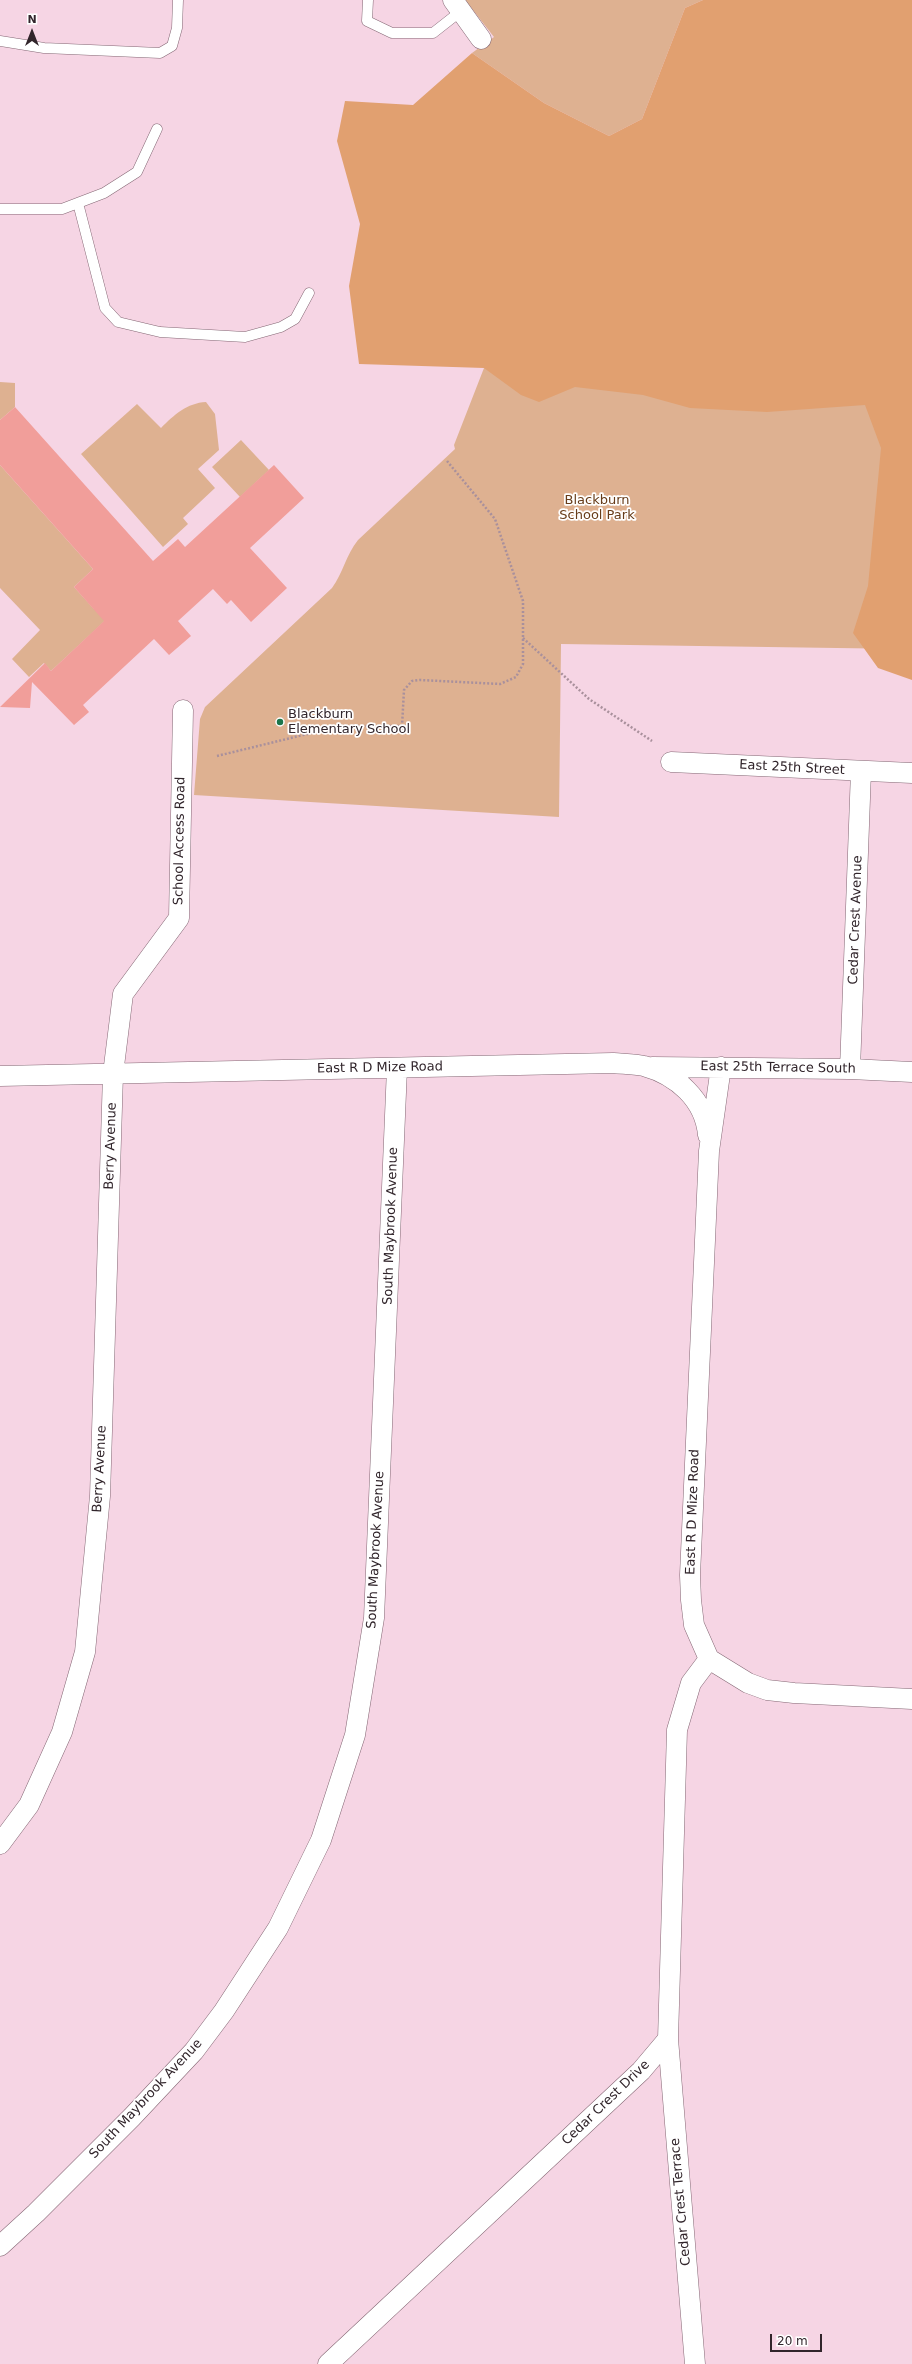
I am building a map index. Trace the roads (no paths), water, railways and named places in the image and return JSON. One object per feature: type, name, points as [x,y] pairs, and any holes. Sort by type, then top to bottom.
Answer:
[{"type":"street","points":[[457,6],[481,40]]},
{"type":"street","name":"School Access Road","points":[[113,1074],[123,994],[179,918],[183,710]]},
{"type":"street","name":"East 25th Street","points":[[672,762],[912,773]]},
{"type":"street","name":"Cedar Crest Avenue","points":[[850,1069],[862,771]]},
{"type":"street","name":"East R D Mize Road","points":[[0,1076],[613,1063],[644,1066],[670,1077],[687,1089],[701,1107],[707,1128],[709,1151]]},
{"type":"street","name":"East 25th Terrace South","points":[[644,1066],[850,1069],[912,1072]]},
{"type":"street","name":"East R D Mize Road","points":[[709,1659],[694,1625],[690,1600],[690,1575],[709,1151],[721,1067]]},
{"type":"street","name":"South Maybrook Avenue","points":[[0,2246],[36,2213],[132,2117],[194,2051],[224,2011],[278,1928],[321,1840],[355,1735],[374,1618],[397,1068]]},
{"type":"street","name":"Berry Avenue","points":[[0,1844],[32,1799],[62,1732],[85,1652],[100,1496],[113,1074]]},
{"type":"street","points":[[668,2039],[677,1730],[691,1683],[709,1659],[748,1683],[768,1690],[912,1700]]},
{"type":"street","name":"Cedar Crest Drive","points":[[328,2364],[641,2071],[668,2039]]},
{"type":"street","name":"Cedar Crest Terrace","points":[[668,2039],[695,2364]]},
{"type":"lane","points":[[0,41],[44,48],[160,53],[172,46],[177,28],[178,0]]},
{"type":"lane","points":[[368,0],[367,21],[392,33],[433,33],[457,6]]},
{"type":"lane","points":[[0,209],[62,209],[104,193],[137,172],[157,129]]},
{"type":"lane","points":[[78,203],[105,308],[118,322],[160,332],[245,336],[281,327],[295,319],[309,293]]},
{"type":"place","name":"Blackburn Elementary School","points":[[280,722]]},
{"type":"park label","name":"Blackburn School Park","points":[[597,508]]}]
